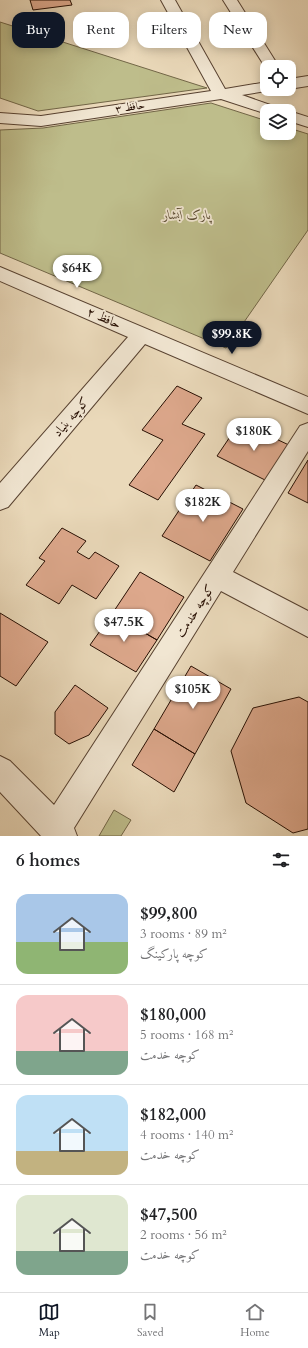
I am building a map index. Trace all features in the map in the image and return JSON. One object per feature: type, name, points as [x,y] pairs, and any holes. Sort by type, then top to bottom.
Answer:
[{"type":"street","points":[[168,0],[220,94],[260,107]]},
{"type":"street","points":[[230,0],[268,60]]},
{"type":"street","points":[[296,83],[308,81]]},
{"type":"street","name":"حافظ ۳","points":[[0,118],[41,121],[260,88]]},
{"type":"street","name":"حافظ ۳","points":[[0,109],[41,121]]},
{"type":"street","points":[[296,118],[308,122]]},
{"type":"street","name":"حافظ ۲","points":[[0,273],[308,406]]},
{"type":"street","name":"کوچه بنیاد","points":[[0,500],[142,334]]},
{"type":"street","name":"کوچه خدمت","points":[[59,833],[217,576],[308,432]]},
{"type":"street","points":[[217,576],[308,625]]},
{"type":"street","points":[[0,771],[59,833]]},
{"type":"green space","points":[[0,22],[12,26],[12,48],[65,48],[65,43],[73,45],[73,48],[82,48],[207,88],[38,111],[0,98]]},
{"type":"green space","name":"پارک آبشار","points":[[211,103],[260,119],[260,140],[296,140],[296,130],[308,134],[308,230],[226,348],[0,253],[0,130],[43,128]]},
{"type":"green space","points":[[114,810],[131,820],[121,836],[99,836]]},
{"type":"building","points":[[30,0],[70,0],[72,5],[33,10]]},
{"type":"building","points":[[177,386],[202,398],[182,424],[205,434],[158,500],[129,485],[163,440],[142,430]]},
{"type":"building","points":[[240,422],[291,446],[269,482],[217,456]]},
{"type":"building","points":[[308,460],[308,503],[288,493]]},
{"type":"building","points":[[196,485],[243,509],[210,561],[162,536]]},
{"type":"building","points":[[62,528],[86,541],[77,552],[89,559],[95,552],[119,566],[96,599],[72,585],[59,604],[26,585],[45,561],[39,558]]},
{"type":"building","points":[[140,572],[184,597],[157,640],[112,614]]},
{"type":"building","points":[[0,613],[48,642],[16,686],[0,676]]},
{"type":"building","points":[[112,614],[157,640],[136,672],[90,645]]},
{"type":"building","points":[[191,666],[231,689],[195,754],[154,729]]},
{"type":"building","points":[[75,685],[108,708],[89,735],[69,744],[55,734],[55,712]]},
{"type":"building","points":[[299,697],[308,702],[308,829],[293,833],[246,803],[231,751],[253,708]]},
{"type":"building","points":[[154,729],[195,754],[174,792],[132,765]]}]
